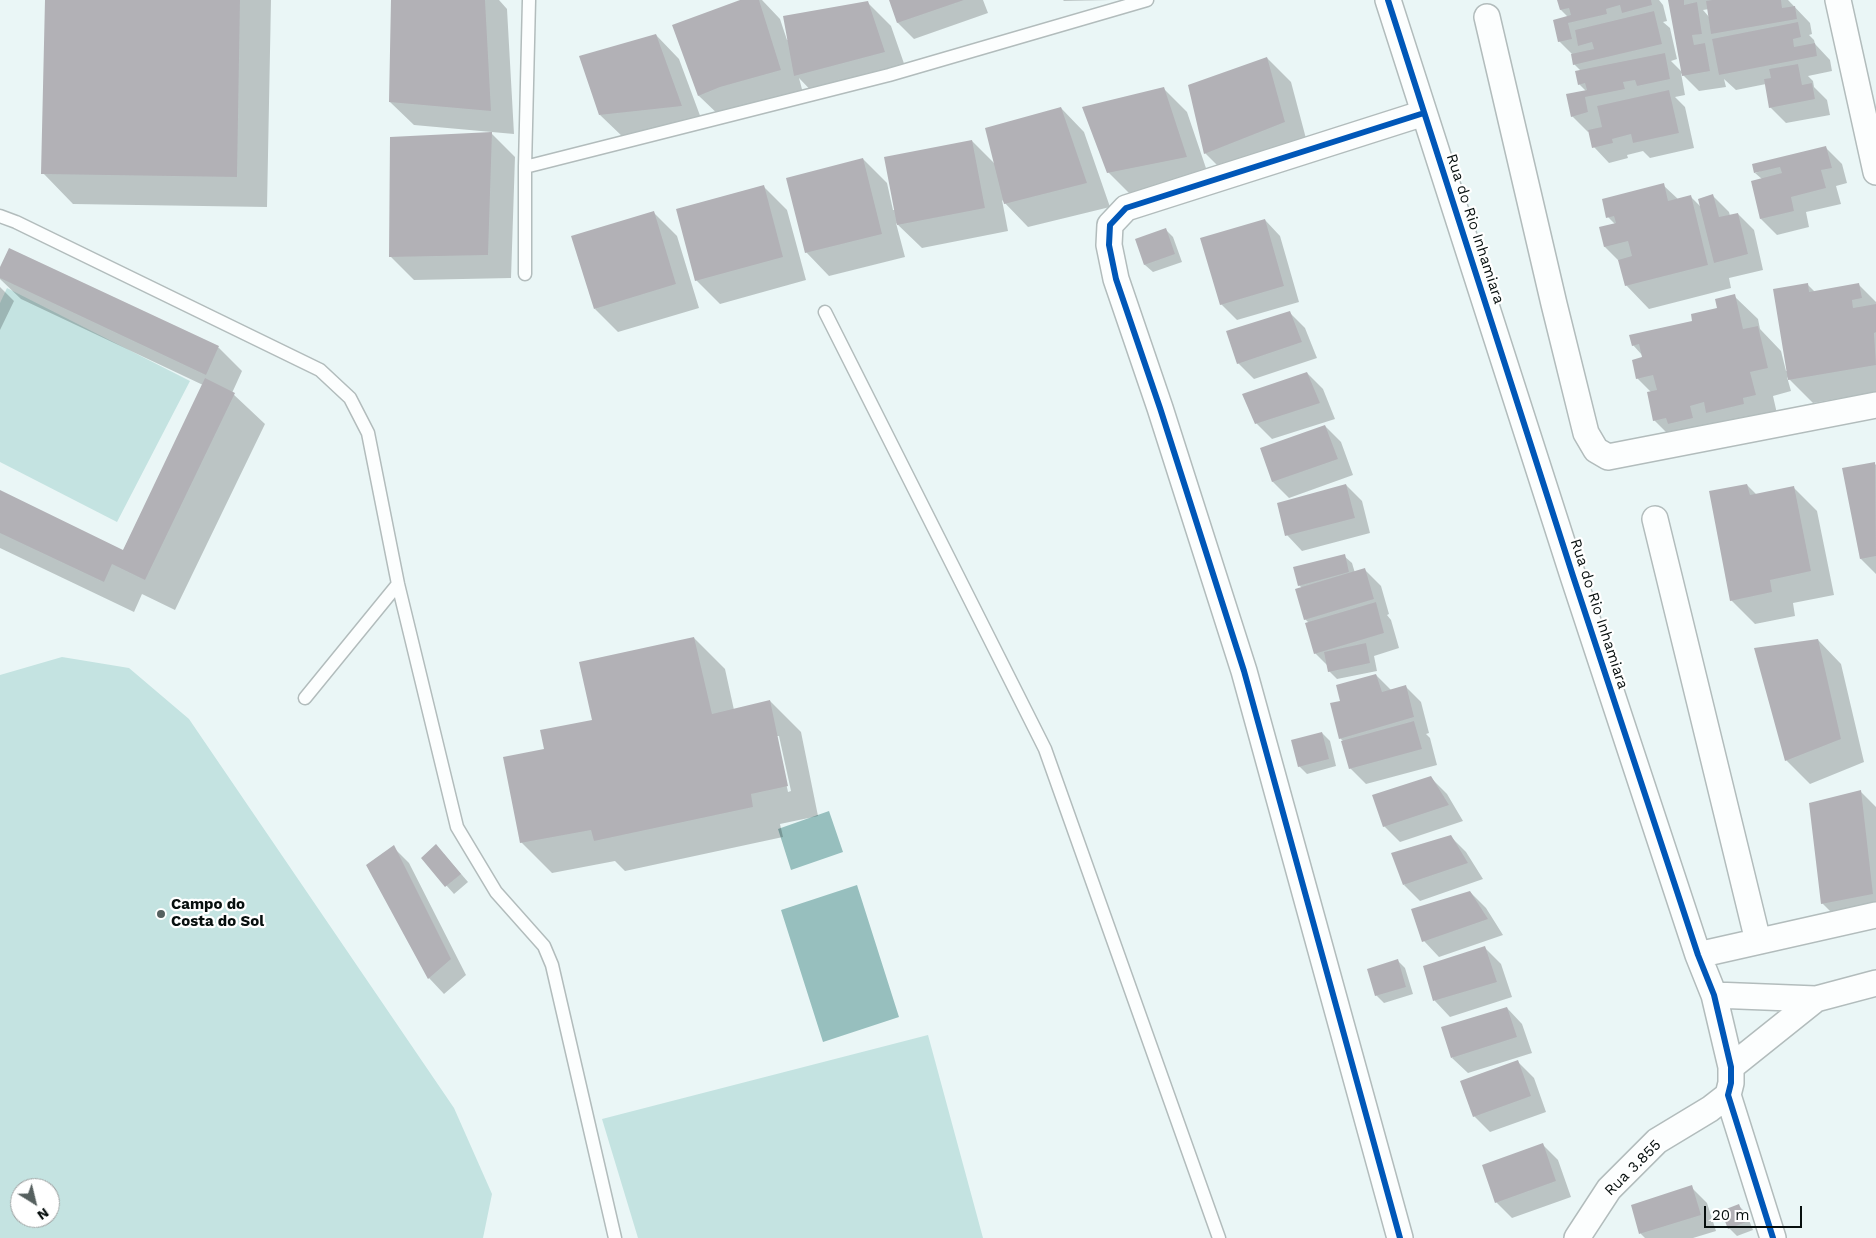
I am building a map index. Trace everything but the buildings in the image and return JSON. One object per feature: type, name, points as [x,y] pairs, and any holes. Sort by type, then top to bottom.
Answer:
[{"type":"street","name":"Rua do Rio Inhamiara","points":[[1388,0],[1698,954],[1714,995],[1731,1067],[1731,1082],[1728,1094],[1773,1238]]},
{"type":"street","points":[[1838,0],[1876,172]]},
{"type":"street","points":[[1487,17],[1586,433],[1596,450],[1608,457],[1876,405]]},
{"type":"street","points":[[1400,1238],[1244,671],[1160,408],[1116,279],[1109,245],[1110,225],[1126,208],[1424,113]]},
{"type":"street","points":[[1655,520],[1758,941]]},
{"type":"street","points":[[1698,954],[1876,915]]},
{"type":"street","points":[[1714,995],[1816,999],[1876,983]]},
{"type":"street","points":[[1731,1067],[1816,999]]},
{"type":"street","name":"Rua 3.855","points":[[1577,1238],[1609,1189],[1657,1141],[1710,1109],[1728,1094]]},
{"type":"lane","points":[[525,274],[525,167],[529,0]]},
{"type":"lane","points":[[525,167],[889,75],[1147,0]]},
{"type":"lane","points":[[0,216],[25,226],[320,370],[350,398],[368,433],[398,584],[457,827],[496,892],[544,946],[552,965],[615,1238]]},
{"type":"lane","points":[[825,312],[1045,749],[1219,1238]]},
{"type":"lane","points":[[305,698],[398,584]]},
{"type":"shaded area","points":[[7,288],[190,381],[117,522],[0,462],[0,303]]},
{"type":"shaded area","name":"Campo do Costa do Sol","points":[[62,657],[129,668],[189,719],[454,1108],[492,1194],[483,1238],[0,1238],[0,675]]},
{"type":"shaded area","points":[[829,811],[843,852],[791,870],[778,829]]},
{"type":"shaded area","points":[[857,885],[899,1017],[823,1042],[781,910]]},
{"type":"shaded area","points":[[928,1035],[983,1238],[638,1238],[602,1119]]},
{"type":"cycle path","points":[[1388,0],[1573,576],[1698,955],[1714,995],[1731,1067],[1731,1083],[1728,1095],[1773,1238]]},
{"type":"cycle path","points":[[1400,1238],[1244,671],[1160,408],[1116,279],[1109,245],[1110,225],[1126,208],[1424,113]]},
{"type":"place","name":"Campo do Costa do Sol","points":[[161,914]]}]
